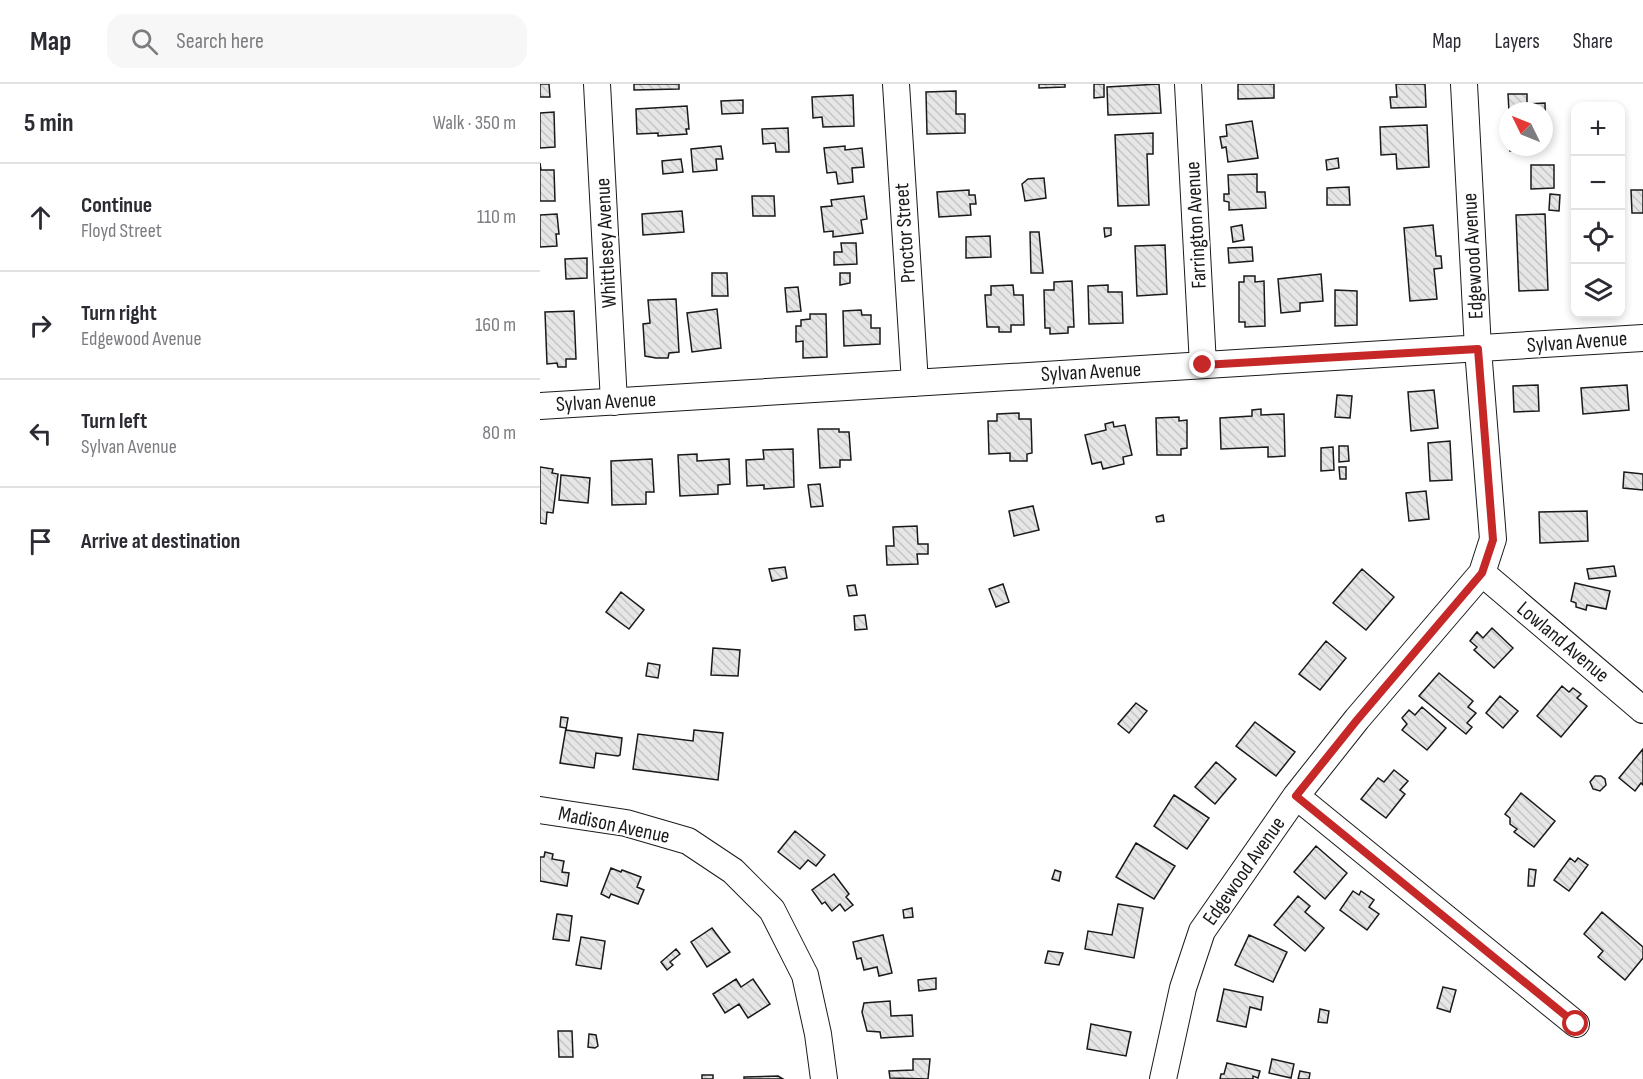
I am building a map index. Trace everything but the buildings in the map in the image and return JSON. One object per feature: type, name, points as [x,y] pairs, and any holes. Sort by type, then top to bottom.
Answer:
[{"type":"street","name":"Whittlesey Avenue","points":[[597,84],[614,402]]},
{"type":"street","name":"Proctor Street","points":[[896,84],[915,383]]},
{"type":"street","name":"Farrington Avenue","points":[[1188,84],[1203,365]]},
{"type":"street","name":"Edgewood Avenue","points":[[1163,1079],[1183,988],[1202,931],[1296,796],[1357,720],[1482,573],[1493,540],[1478,349],[1464,84]]},
{"type":"street","name":"Sylvan Avenue","points":[[540,406],[1643,338]]},
{"type":"street","name":"Lowland Avenue","points":[[1482,573],[1643,710]]},
{"type":"street","points":[[1296,796],[1576,1024]]},
{"type":"street","name":"Madison Avenue","points":[[540,810],[626,823],[688,841],[733,871],[772,910],[805,975],[818,1034],[824,1079]]},
{"type":"route","points":[[1203,365],[1478,349],[1493,540],[1482,573],[1357,720],[1296,796],[1576,1024]]}]
